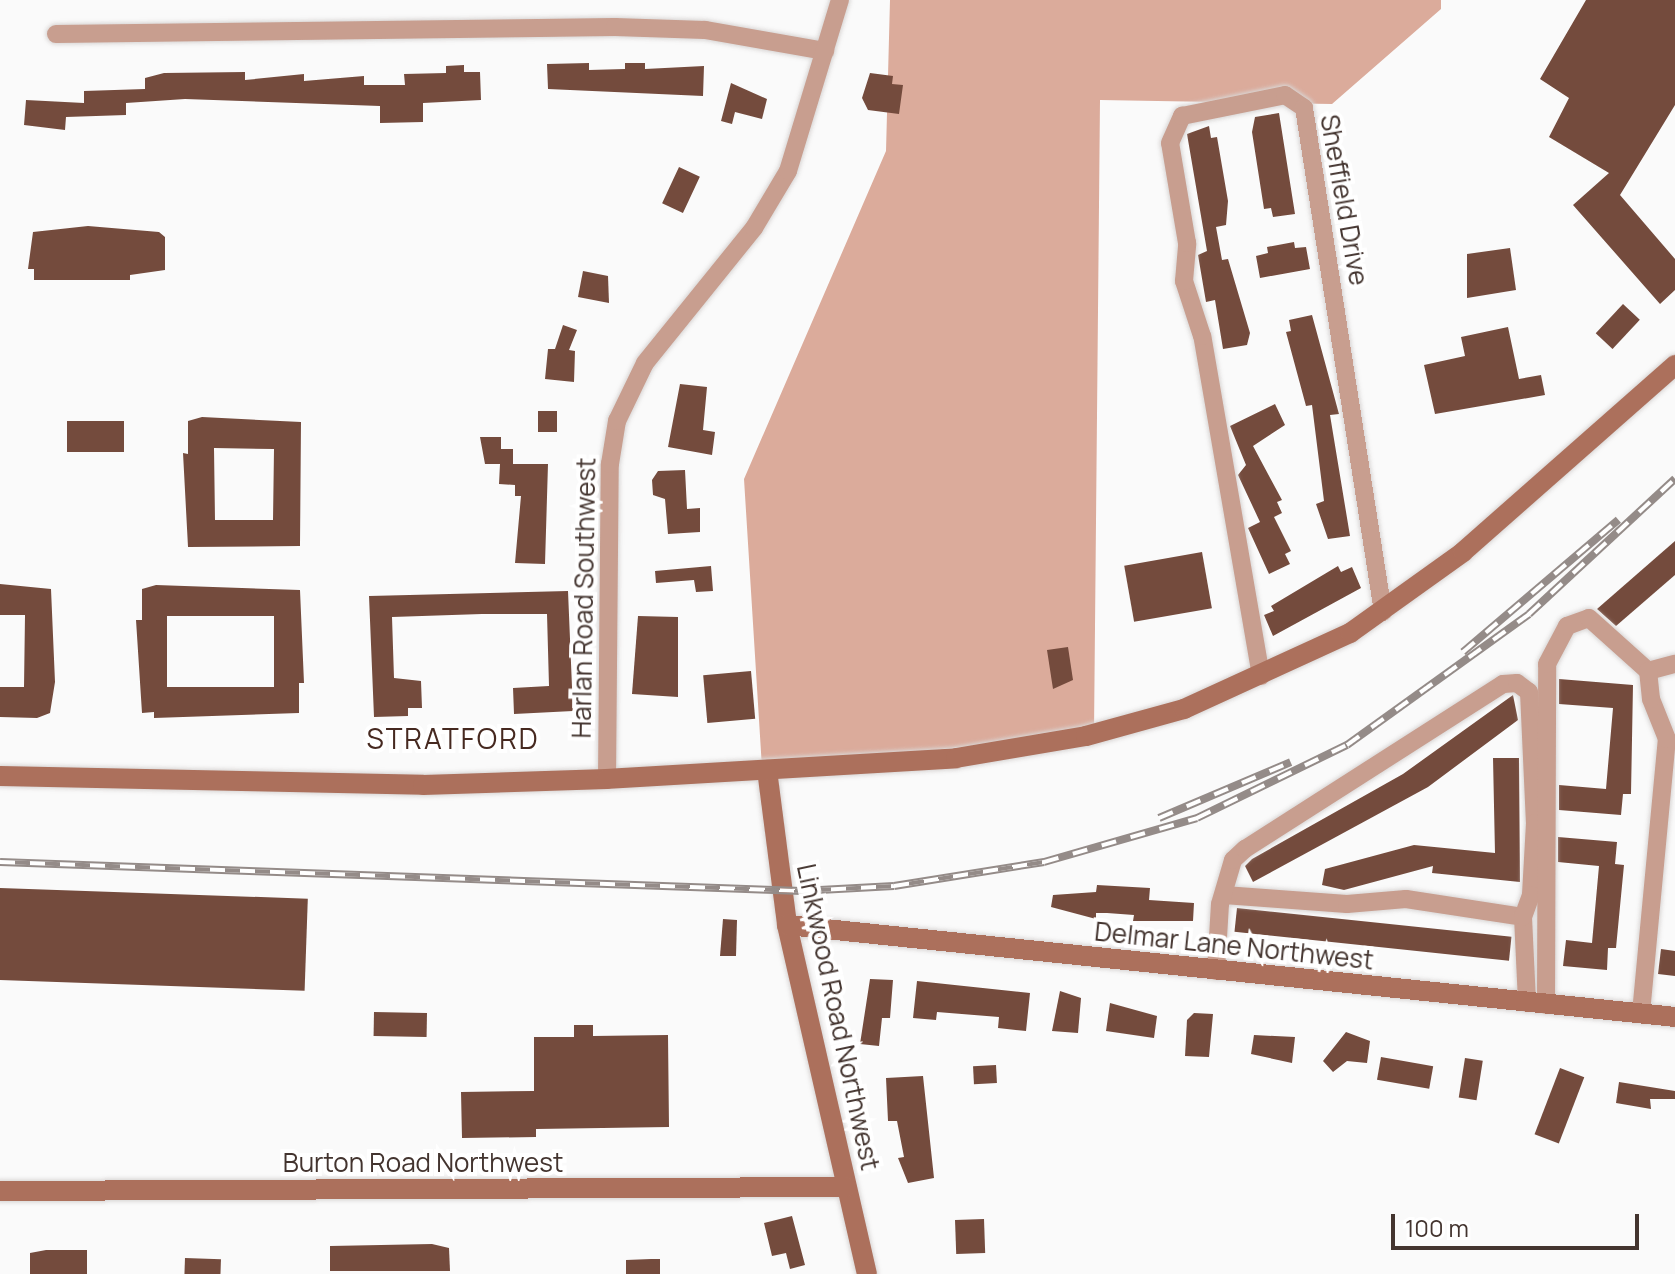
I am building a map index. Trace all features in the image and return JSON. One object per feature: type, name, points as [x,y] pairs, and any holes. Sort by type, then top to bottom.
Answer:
[{"type":"street","name":"Harlan Road Southwest","points":[[607,779],[610,464],[617,421],[645,363],[754,228],[788,171],[840,0]]},
{"type":"street","points":[[56,34],[615,27],[705,30],[825,51]]},
{"type":"street","name":"Sheffield Drive","points":[[1261,676],[1202,336],[1184,281],[1187,243],[1170,143],[1182,116],[1285,95],[1304,108],[1383,612]]},
{"type":"street","points":[[0,776],[423,785],[767,770],[1021,750],[1184,709],[1261,676],[1383,612],[1463,552],[1675,365]]},
{"type":"street","points":[[1537,1004],[1547,664],[1567,626],[1589,618],[1648,671],[1651,699],[1671,739],[1641,1013]]},
{"type":"street","points":[[1648,671],[1675,664]]},
{"type":"street","points":[[1216,971],[1224,895],[1233,860],[1245,849],[1503,684],[1517,683],[1529,692],[1535,823],[1531,895],[1523,917],[1537,1004]]},
{"type":"street","name":"Linkwood Road Northwest","points":[[767,770],[787,925],[867,1274]]},
{"type":"street","points":[[1224,895],[1347,904],[1406,899],[1523,917]]},
{"type":"street","name":"Delmar Lane Northwest","points":[[787,925],[1675,1017]]},
{"type":"street","name":"Burton Road Northwest","points":[[0,1191],[846,1187]]},
{"type":"shaded area","points":[[890,0],[1441,0],[1441,9],[1332,104],[1100,100],[1094,733],[762,768],[744,479],[886,151]]},
{"type":"building","points":[[1586,0],[1675,0],[1675,105],[1620,195],[1675,259],[1675,290],[1660,304],[1573,205],[1609,173],[1549,137],[1569,98],[1540,79]]},
{"type":"building","points":[[589,63],[589,70],[625,69],[625,63],[645,63],[645,69],[704,66],[703,96],[548,89],[547,64]]},
{"type":"building","points":[[464,65],[464,72],[480,72],[481,100],[423,103],[423,122],[380,123],[380,106],[185,99],[126,103],[126,115],[66,117],[65,130],[24,125],[26,100],[84,103],[84,91],[145,89],[145,78],[164,73],[245,72],[245,80],[304,74],[304,81],[364,76],[364,85],[405,85],[404,74],[446,73],[446,66]]},
{"type":"building","points":[[870,73],[893,76],[892,84],[903,85],[899,114],[868,110],[862,98]]},
{"type":"building","points":[[731,83],[767,99],[762,119],[735,112],[732,124],[721,121]]},
{"type":"building","points":[[1279,113],[1295,214],[1273,217],[1271,208],[1264,209],[1252,132],[1255,117]]},
{"type":"building","points":[[1209,126],[1211,138],[1217,137],[1228,201],[1226,225],[1216,227],[1222,260],[1228,259],[1250,333],[1247,345],[1223,349],[1215,300],[1206,302],[1198,255],[1207,251],[1187,134]]},
{"type":"building","points":[[679,167],[700,177],[683,213],[662,203]]},
{"type":"building","points":[[88,226],[159,232],[165,237],[165,270],[130,275],[130,280],[34,280],[34,269],[28,269],[33,232]]},
{"type":"building","points":[[1294,242],[1295,248],[1306,247],[1310,269],[1260,278],[1256,256],[1268,253],[1267,247]]},
{"type":"building","points":[[1510,248],[1516,290],[1467,298],[1467,254]]},
{"type":"building","points":[[583,271],[608,276],[609,303],[578,297]]},
{"type":"building","points":[[1623,304],[1640,320],[1613,349],[1596,333]]},
{"type":"building","points":[[1312,315],[1339,414],[1330,415],[1350,536],[1328,539],[1316,504],[1324,501],[1312,405],[1306,406],[1286,332],[1291,331],[1289,320]]},
{"type":"building","points":[[563,325],[577,330],[569,350],[575,351],[574,382],[545,379],[548,349],[555,349]]},
{"type":"building","points":[[1508,327],[1519,379],[1541,375],[1545,395],[1435,414],[1424,365],[1465,356],[1461,337]]},
{"type":"building","points":[[680,384],[707,387],[703,430],[715,432],[712,455],[668,447]]},
{"type":"building","points":[[1275,404],[1285,425],[1253,446],[1282,500],[1277,502],[1282,513],[1274,517],[1291,551],[1285,554],[1290,564],[1269,574],[1248,528],[1260,522],[1238,475],[1246,465],[1230,426]]},
{"type":"building","points":[[538,411],[557,411],[557,432],[538,432]]},
{"type":"building","points":[[202,417],[301,422],[300,546],[188,547],[183,453],[188,454],[188,421]],"holes":[[[214,448],[274,449],[273,520],[215,520]]]},
{"type":"building","points":[[67,421],[124,421],[124,452],[67,452]]},
{"type":"building","points":[[480,437],[501,437],[501,449],[513,449],[513,464],[548,464],[545,564],[515,563],[521,496],[515,496],[515,485],[499,484],[500,464],[485,464]]},
{"type":"building","points":[[685,470],[687,509],[700,508],[700,532],[668,534],[665,499],[653,495],[652,480],[658,471]]},
{"type":"building","points":[[1675,541],[1675,575],[1616,626],[1597,609]]},
{"type":"building","points":[[1202,552],[1212,608],[1134,622],[1124,566]]},
{"type":"building","points":[[711,566],[713,591],[696,592],[694,580],[656,583],[655,571]]},
{"type":"building","points":[[1338,566],[1341,572],[1352,567],[1361,588],[1273,636],[1264,615],[1274,611],[1271,606]]},
{"type":"building","points":[[0,584],[51,589],[55,682],[50,713],[37,718],[0,717],[0,687],[24,687],[25,615],[0,615]]},
{"type":"building","points":[[156,585],[300,590],[304,683],[299,683],[299,713],[154,718],[154,712],[142,713],[136,620],[142,620],[142,589]],"holes":[[[167,616],[274,616],[274,687],[167,687]]]},
{"type":"building","points":[[568,591],[573,711],[514,714],[513,688],[549,686],[547,614],[482,614],[392,617],[394,678],[421,681],[422,708],[408,708],[408,716],[374,717],[369,596]]},
{"type":"building","points":[[638,616],[678,617],[678,697],[632,694]]},
{"type":"building","points":[[1068,647],[1073,680],[1053,689],[1047,650]]},
{"type":"building","points":[[751,671],[755,719],[707,723],[703,675]]},
{"type":"building","points":[[1559,679],[1633,685],[1631,794],[1623,794],[1621,815],[1559,810],[1559,785],[1606,789],[1613,708],[1559,704]]},
{"type":"building","points":[[1513,695],[1518,720],[1428,787],[1253,882],[1245,866],[1252,859],[1403,774]]},
{"type":"building","points":[[1493,758],[1519,758],[1520,882],[1432,873],[1433,866],[1344,890],[1322,885],[1325,869],[1414,845],[1495,853]]},
{"type":"building","points":[[1558,837],[1617,842],[1615,864],[1624,865],[1616,948],[1608,948],[1607,970],[1563,966],[1566,940],[1592,943],[1599,866],[1558,862]]},
{"type":"building","points":[[1097,885],[1150,888],[1149,900],[1194,903],[1193,921],[1133,921],[1134,915],[1107,913],[1096,913],[1096,919],[1051,907],[1053,895],[1096,892]]},
{"type":"building","points":[[0,888],[308,899],[305,991],[0,980]]},
{"type":"building","points":[[1237,908],[1511,937],[1509,961],[1234,932]]},
{"type":"building","points":[[723,919],[737,920],[736,956],[720,956]]},
{"type":"building","points":[[1661,949],[1675,951],[1675,976],[1658,974]]},
{"type":"building","points":[[870,979],[893,980],[890,1018],[882,1018],[879,1046],[860,1044]]},
{"type":"building","points":[[917,981],[1030,993],[1026,1031],[998,1028],[999,1017],[937,1012],[936,1020],[913,1018]]},
{"type":"building","points":[[1060,991],[1081,998],[1078,1033],[1052,1031]]},
{"type":"building","points":[[1110,1003],[1157,1016],[1154,1038],[1106,1031]]},
{"type":"building","points":[[374,1012],[427,1013],[427,1037],[374,1036]]},
{"type":"building","points":[[1194,1013],[1213,1014],[1209,1057],[1185,1056],[1187,1020]]},
{"type":"building","points":[[574,1025],[593,1025],[593,1036],[668,1035],[669,1127],[536,1129],[536,1137],[462,1138],[461,1092],[534,1091],[534,1037],[574,1037]]},
{"type":"building","points":[[1346,1032],[1370,1041],[1367,1063],[1347,1061],[1333,1072],[1323,1061]]},
{"type":"building","points":[[1254,1035],[1295,1037],[1292,1063],[1251,1054]]},
{"type":"building","points":[[1381,1057],[1433,1066],[1429,1089],[1377,1080]]},
{"type":"building","points":[[1465,1058],[1483,1061],[1477,1100],[1459,1098]]},
{"type":"building","points":[[996,1065],[997,1083],[974,1084],[973,1066]]},
{"type":"building","points":[[1560,1068],[1584,1077],[1559,1144],[1535,1134]]},
{"type":"building","points":[[923,1076],[934,1178],[908,1183],[898,1158],[904,1157],[897,1121],[888,1121],[886,1078]]},
{"type":"building","points":[[1619,1082],[1675,1091],[1675,1099],[1650,1099],[1651,1109],[1616,1103]]},
{"type":"building","points":[[792,1216],[805,1265],[790,1269],[786,1253],[772,1256],[764,1223]]},
{"type":"building","points":[[984,1219],[985,1253],[956,1254],[955,1220]]},
{"type":"building","points":[[432,1244],[449,1248],[450,1271],[330,1271],[330,1246]]},
{"type":"building","points":[[87,1250],[87,1274],[30,1274],[30,1253]]},
{"type":"building","points":[[185,1258],[221,1259],[220,1274],[184,1274]]},
{"type":"building","points":[[660,1259],[660,1274],[626,1274],[626,1260]]},
{"type":"railway","points":[[0,862],[801,891],[894,886],[1044,862],[1197,818],[1347,745],[1529,614],[1675,479]]},
{"type":"railway","points":[[1463,652],[1618,520]]},
{"type":"railway","points":[[1159,818],[1291,762]]},
{"type":"district","name":"STRATFORD","points":[[453,738]]}]
